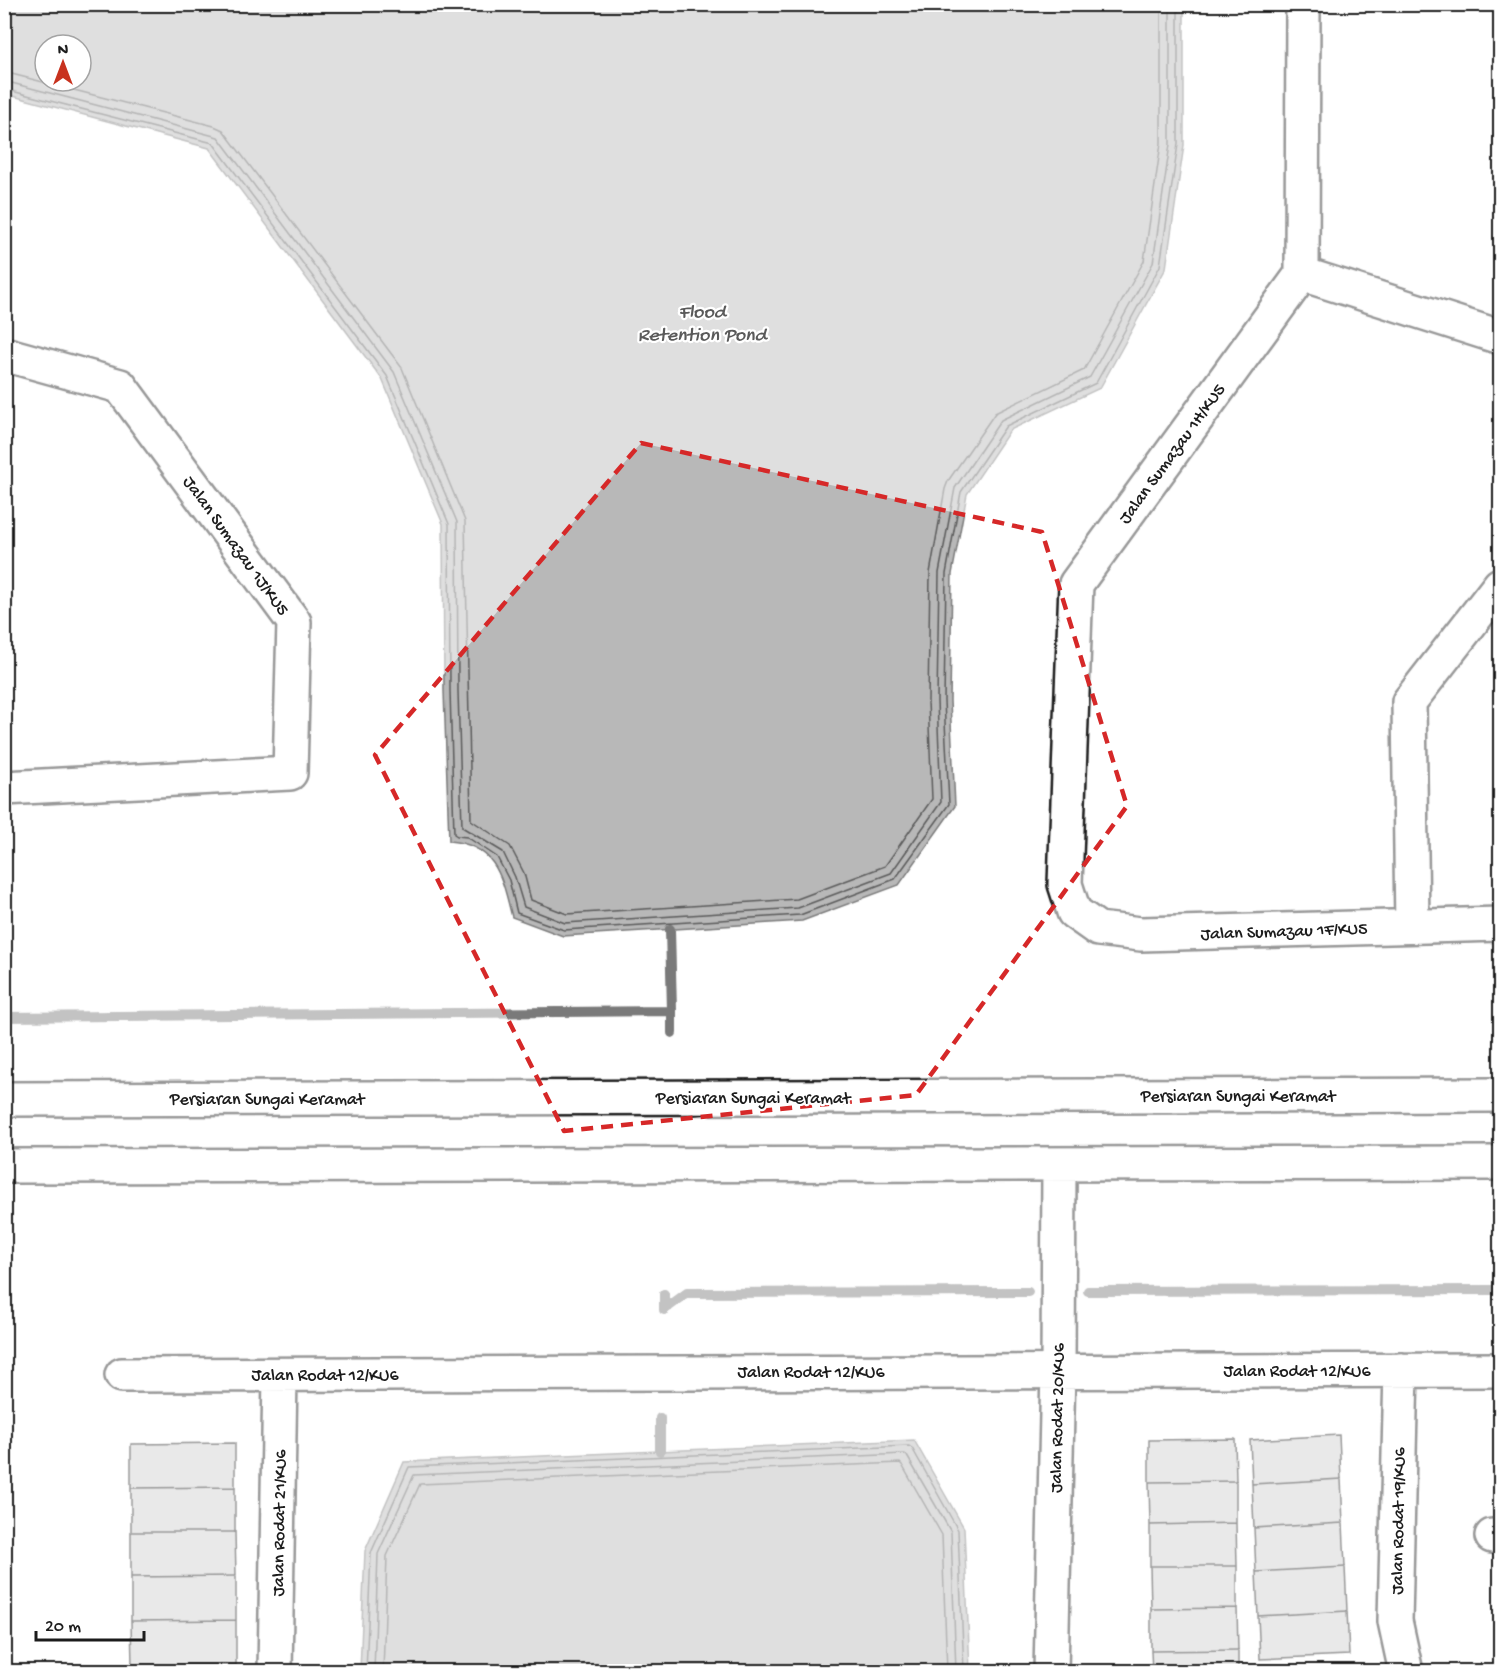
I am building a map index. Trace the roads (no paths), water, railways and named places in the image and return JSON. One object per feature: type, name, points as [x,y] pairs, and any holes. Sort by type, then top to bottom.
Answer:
[{"type":"street","points":[[1303,4],[1302,273],[1500,338]]},
{"type":"street","name":"Jalan Sumazau 1H/KU5","points":[[1074,912],[1065,884],[1076,584],[1302,273]]},
{"type":"street","name":"Jalan Sumazau 1J/KU5","points":[[4,354],[120,387],[294,622],[290,773],[4,788]]},
{"type":"street","points":[[1412,926],[1408,702],[1500,585]]},
{"type":"street","name":"Jalan Sumazau 1F/KU5","points":[[1074,912],[1098,929],[1141,934],[1500,924]]},
{"type":"street","name":"Persiaran Sungai Keramat","points":[[4,1099],[1500,1095]]},
{"type":"street","points":[[4,1166],[1500,1163]]},
{"type":"street","name":"Jalan Rodat 20/KU6","points":[[1051,1671],[1058,1370],[1059,1164]]},
{"type":"street","name":"Jalan Rodat 19/KU6","points":[[1401,1370],[1395,1621],[1406,1671]]},
{"type":"street","name":"Jalan Rodat 12/KU6","points":[[122,1375],[1500,1370]]},
{"type":"street","name":"Jalan Rodat 21/KU6","points":[[275,1671],[280,1375]]},
{"type":"water","name":"Flood Retention Pond","points":[[4,5],[1184,5],[1184,145],[1166,268],[1100,388],[1010,430],[967,494],[952,574],[950,701],[955,806],[899,885],[802,921],[563,936],[512,917],[505,889],[495,866],[478,849],[449,841],[444,691],[443,524],[382,379],[209,148],[5,94]]},
{"type":"water","points":[[914,1440],[964,1528],[970,1671],[360,1671],[365,1551],[404,1462]]},
{"type":"waterway","points":[[4,1017],[672,1011],[670,929]]},
{"type":"waterway","points":[[672,1011],[672,1033]]},
{"type":"waterway","points":[[1088,1291],[1500,1290]]},
{"type":"waterway","points":[[664,1294],[664,1310],[687,1293],[1028,1292]]},
{"type":"waterway","points":[[660,1418],[660,1451]]}]
